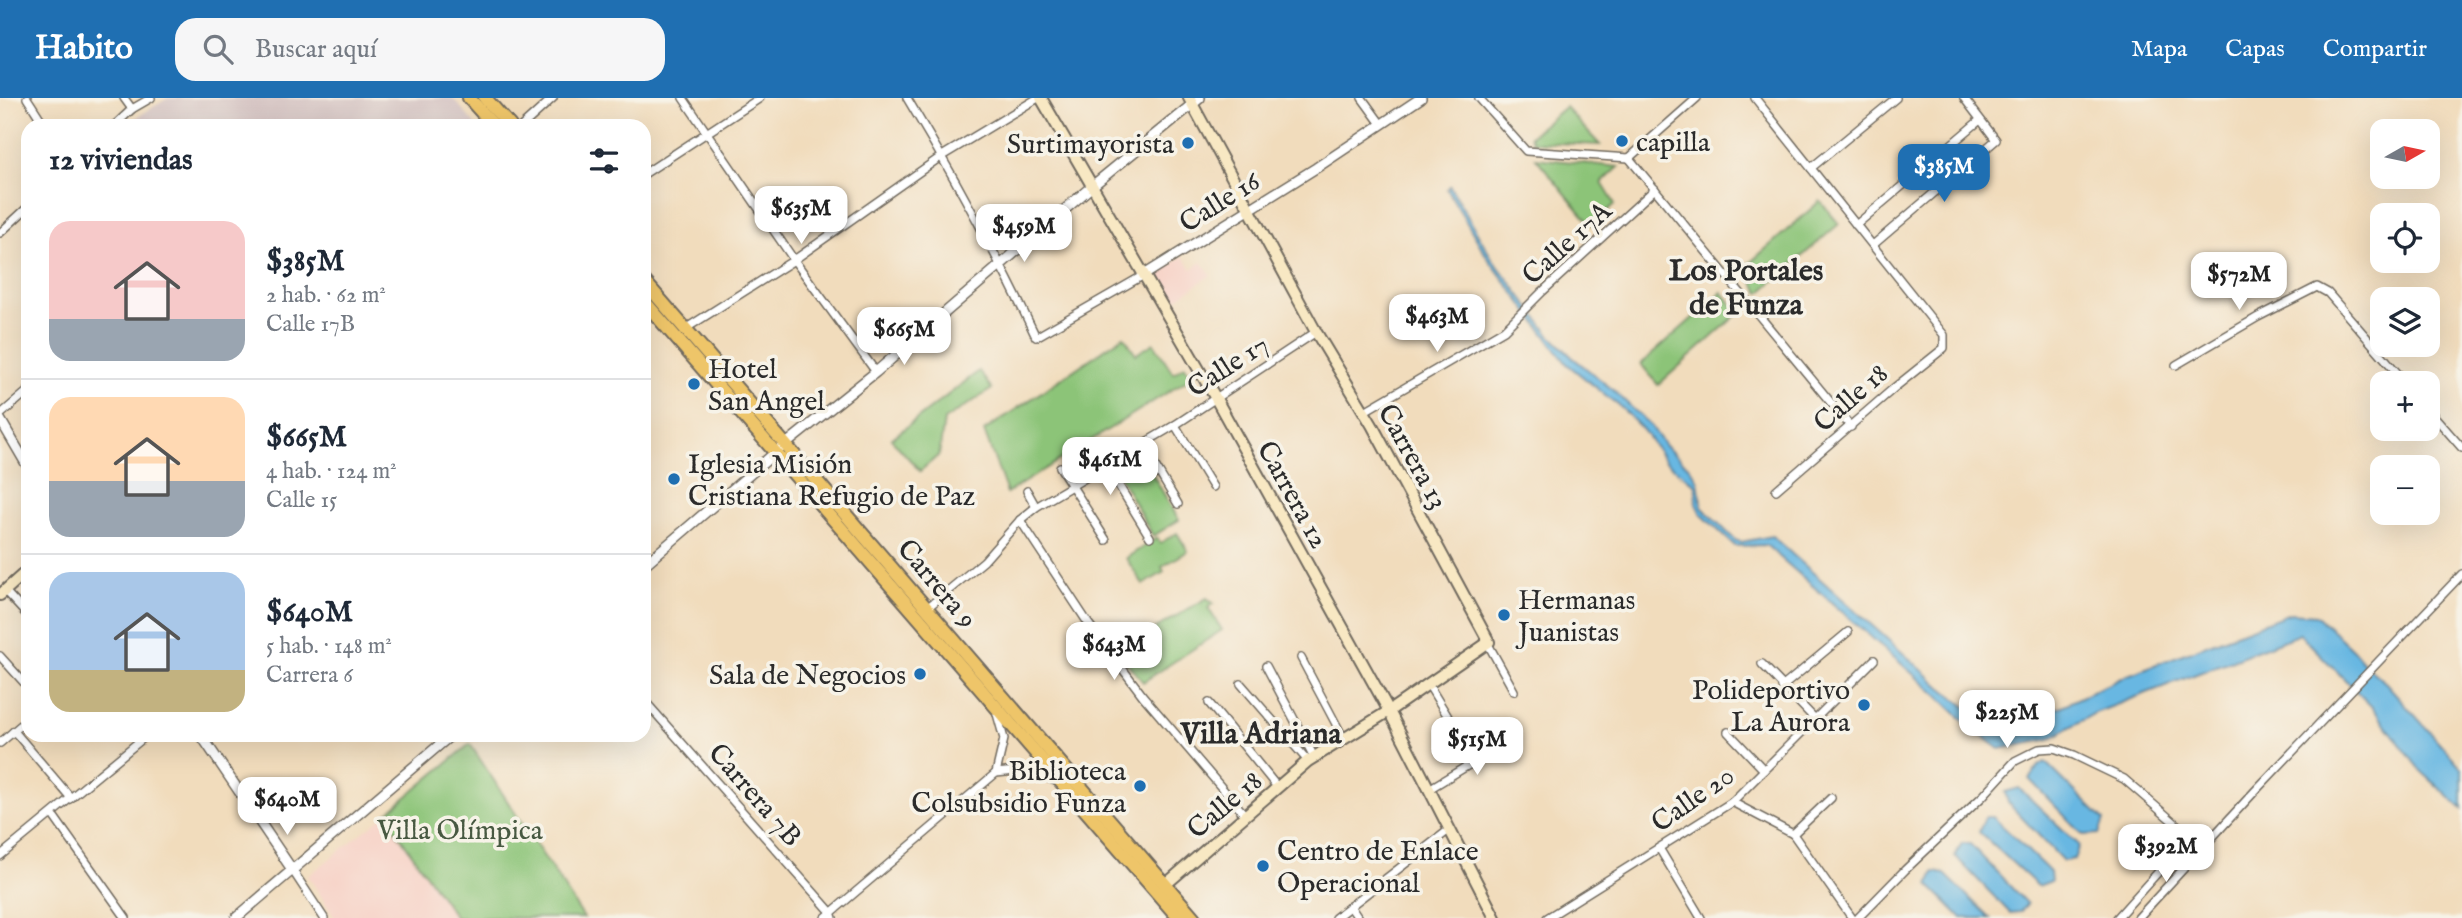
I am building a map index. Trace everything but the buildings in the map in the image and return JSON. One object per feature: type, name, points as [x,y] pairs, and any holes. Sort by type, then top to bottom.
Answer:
[{"type":"main road","points":[[470,98],[488,119]]},
{"type":"main road","points":[[485,98],[504,119]]},
{"type":"main road","name":"Carrera 12","points":[[1040,98],[1215,397],[1390,711],[1495,918]]},
{"type":"main road","name":"Carrera 13","points":[[1194,100],[1316,332],[1461,588],[1488,639],[1488,645]]},
{"type":"main road","name":"Carrera 9","points":[[651,289],[995,706],[1179,918]]},
{"type":"main road","name":"Carrera 9","points":[[651,309],[927,608],[1194,918]]},
{"type":"main road","points":[[3,588],[21,575]]},
{"type":"main road","name":"Calle 18","points":[[1165,885],[1311,759],[1390,711],[1488,645]]},
{"type":"street","points":[[27,98],[40,119]]},
{"type":"street","points":[[124,98],[132,109]]},
{"type":"street","points":[[121,119],[151,98]]},
{"type":"street","points":[[530,119],[553,98]]},
{"type":"street","points":[[683,98],[794,260],[876,372]]},
{"type":"street","points":[[651,169],[760,98]]},
{"type":"street","points":[[907,98],[1001,263]]},
{"type":"street","points":[[685,329],[794,260],[942,156],[1040,98]]},
{"type":"street","points":[[1362,98],[1381,124]]},
{"type":"street","name":"Calle 16","points":[[1001,263],[1037,337],[1144,275],[1421,98]]},
{"type":"street","points":[[1479,98],[1526,151],[1629,158],[1698,98]]},
{"type":"street","points":[[1755,98],[1873,246],[1996,140],[1964,98]]},
{"type":"street","points":[[1811,168],[1896,98]]},
{"type":"street","points":[[651,559],[781,448],[876,372],[1194,100]]},
{"type":"street","points":[[1856,225],[1980,120]]},
{"type":"street","points":[[1629,158],[1851,427]]},
{"type":"street","name":"Calle 17A","points":[[1363,412],[1494,337],[1655,190]]},
{"type":"street","points":[[2,228],[21,213]]},
{"type":"street","name":"Calle 18","points":[[1776,490],[1944,348],[1944,335],[1873,246]]},
{"type":"street","points":[[2176,365],[2258,317],[2317,287],[2328,293],[2396,371]]},
{"type":"street","name":"Calle 17","points":[[927,608],[984,561],[1020,520],[1037,507],[1175,425],[1316,332]]},
{"type":"street","points":[[21,398],[0,417],[21,454]]},
{"type":"street","points":[[2440,423],[2462,448]]},
{"type":"street","points":[[1175,425],[1213,486]]},
{"type":"street","points":[[1093,443],[1150,537]]},
{"type":"street","points":[[1142,444],[1178,504]]},
{"type":"street","points":[[1060,467],[1106,540]]},
{"type":"street","points":[[1027,491],[1037,507]]},
{"type":"street","points":[[1020,520],[1088,623],[1121,667],[1245,815]]},
{"type":"street","points":[[2138,918],[2462,574]]},
{"type":"street","points":[[3,588],[21,608]]},
{"type":"street","points":[[1782,687],[1848,632]]},
{"type":"street","name":"Carrera 13","points":[[1488,645],[1514,691]]},
{"type":"street","points":[[0,656],[21,679]]},
{"type":"street","points":[[1301,658],[1344,739]]},
{"type":"street","name":"Calle 20","points":[[1547,918],[1732,802],[1874,660]]},
{"type":"street","points":[[1762,664],[1815,719]]},
{"type":"street","points":[[1266,666],[1311,759]]},
{"type":"street","points":[[1241,684],[1311,759]]},
{"type":"street","points":[[1428,684],[1475,761]]},
{"type":"street","points":[[1209,703],[1278,788]]},
{"type":"street","points":[[995,706],[1004,740],[996,773]]},
{"type":"street","name":"Carrera 7B","points":[[651,708],[830,916]]},
{"type":"street","points":[[0,743],[21,725]]},
{"type":"street","points":[[14,731],[21,739]]},
{"type":"street","points":[[1728,732],[1764,770]]},
{"type":"street","points":[[1429,789],[1510,740]]},
{"type":"street","points":[[23,742],[71,798]]},
{"type":"street","points":[[0,856],[139,742]]},
{"type":"street","points":[[206,742],[324,918]]},
{"type":"street","points":[[236,918],[443,742]]},
{"type":"street","points":[[1858,918],[1983,796],[2015,761],[2039,749],[2054,748],[2124,779],[2187,836],[2186,841],[2117,918]]},
{"type":"street","points":[[830,916],[996,773],[1026,770],[1061,784]]},
{"type":"street","points":[[1793,834],[1831,798]]},
{"type":"street","points":[[1732,802],[1793,834],[1852,918]]},
{"type":"street","points":[[52,814],[127,918]]},
{"type":"street","points":[[1335,918],[1450,829]]},
{"type":"street","points":[[1659,848],[1701,918]]},
{"type":"street","points":[[1350,906],[1358,918]]},
{"type":"shaded area","points":[[168,98],[453,98],[470,119],[134,119]]},
{"type":"shaded area","points":[[1183,256],[1192,269],[1202,262],[1211,275],[1169,304],[1151,278]]},
{"type":"shaded area","points":[[385,815],[456,918],[335,918],[308,876]]},
{"type":"green space","points":[[1565,107],[1600,145],[1533,142],[1530,136]]},
{"type":"green space","points":[[1536,158],[1619,167],[1602,183],[1615,204],[1592,226]]},
{"type":"green space","points":[[1820,201],[1839,224],[1760,293],[1744,268]]},
{"type":"green space","points":[[1722,292],[1739,313],[1658,385],[1641,364]]},
{"type":"green space","points":[[1124,336],[1136,354],[1154,343],[1173,373],[1185,366],[1192,377],[1007,493],[984,431]]},
{"type":"green space","points":[[979,371],[992,389],[944,420],[939,455],[920,471],[891,439]]},
{"type":"green space","points":[[1139,451],[1179,520],[1153,536],[1114,467]]},
{"type":"green space","points":[[1177,533],[1188,551],[1162,567],[1164,572],[1143,585],[1126,558],[1157,538],[1160,543]]},
{"type":"green space","points":[[1207,598],[1213,603],[1208,608],[1222,630],[1143,682],[1117,651]]},
{"type":"green space","name":"Villa Olímpica","points":[[470,744],[584,918],[456,918],[385,815]]},
{"type":"water","points":[[1450,186],[1490,255],[1550,335],[1651,426],[1665,446],[1689,467],[1698,481],[1702,507],[1735,540],[1741,542],[1772,536],[1941,687],[1989,725],[2030,721],[2128,675],[2290,613],[2316,615],[2386,683],[2462,768],[2462,809],[2420,770],[2372,707],[2300,634],[2095,713],[2049,739],[2000,749],[1968,725],[1766,545],[1735,546],[1701,514],[1696,504],[1696,485],[1665,461],[1643,430],[1624,410],[1567,364],[1487,257],[1447,189]]},
{"type":"water","points":[[2045,762],[2104,820],[2099,834],[2083,835],[2029,779]]},
{"type":"water","points":[[2019,788],[2079,845],[2074,859],[2063,861],[2008,803],[2005,792]]},
{"type":"water","points":[[1985,817],[1993,817],[2050,872],[2051,881],[2038,886],[1979,832]]},
{"type":"water","points":[[1962,843],[1970,844],[2027,904],[2020,912],[2010,913],[1955,856]]},
{"type":"water","points":[[1934,872],[1945,874],[1990,918],[1962,918],[1929,885]]},
{"type":"place","name":"capilla","points":[[1622,141]]},
{"type":"place","name":"Surtimayorista","points":[[1188,143]]},
{"type":"place","name":"Hotel San Angel","points":[[694,384]]},
{"type":"place","name":"Iglesia Misión Cristiana Refugio de Paz","points":[[674,479]]},
{"type":"place","name":"Hermanas Juanistas","points":[[1504,615]]},
{"type":"place","name":"Sala de Negocios","points":[[920,674]]},
{"type":"place","name":"Polideportivo La Aurora","points":[[1864,705]]},
{"type":"place","name":"Biblioteca Colsubsidio Funza","points":[[1140,786]]},
{"type":"place","name":"Centro de Enlace Operacional","points":[[1263,866]]},
{"type":"district","name":"Los Portales de Funza","points":[[1746,287]]},
{"type":"district","name":"Villa Adriana","points":[[1261,733]]}]
